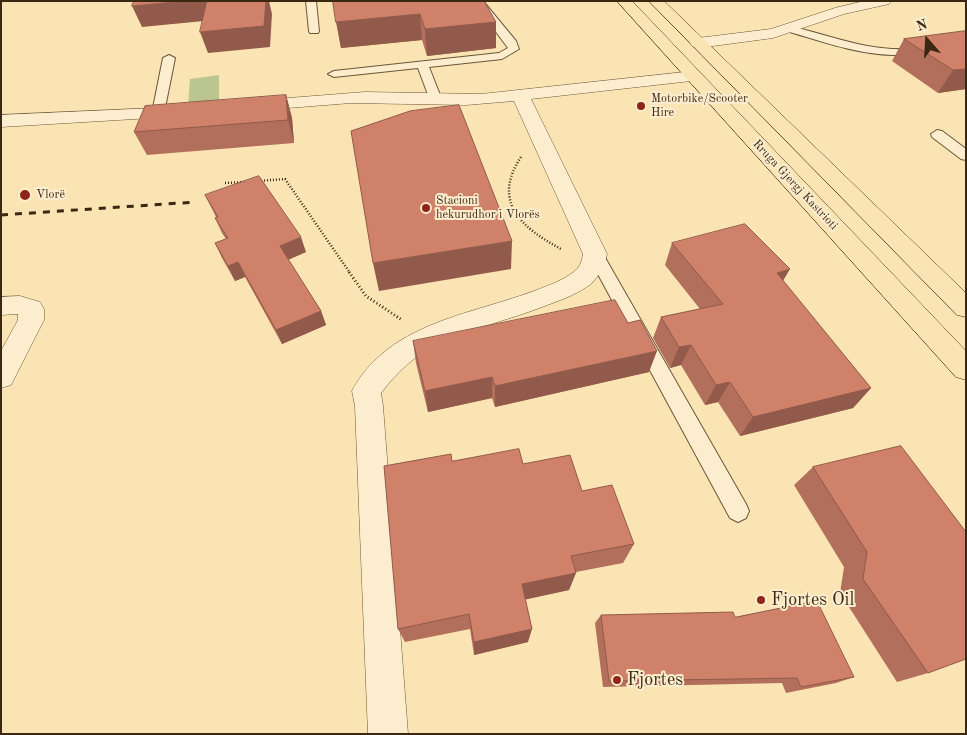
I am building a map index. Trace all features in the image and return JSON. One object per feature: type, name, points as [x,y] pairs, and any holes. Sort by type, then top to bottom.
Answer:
[{"type":"main road","name":"Rruga Gjergj Kastrioti","points":[[624,1],[966,369]]},
{"type":"main road","points":[[656,1],[966,308]]},
{"type":"street","points":[[698,43],[750,37],[790,28],[840,12],[884,1]]},
{"type":"street","points":[[236,108],[330,98],[481,99],[694,76]]},
{"type":"street","points":[[388,734],[369,406],[366,391],[380,372],[428,338],[462,324],[527,304],[565,288],[585,275],[594,259],[520,95]]},
{"type":"street","points":[[1,121],[197,111]]},
{"type":"street","points":[[1,306],[20,305],[31,309],[31,320],[1,377]]},
{"type":"lane","points":[[311,1],[314,31]]},
{"type":"lane","points":[[334,74],[502,56],[514,49],[512,43],[478,1]]},
{"type":"lane","points":[[790,28],[841,44],[888,52],[908,52],[966,45]]},
{"type":"lane","points":[[158,113],[169,58]]},
{"type":"lane","points":[[422,64],[436,100]]},
{"type":"lane","points":[[937,134],[966,156]]},
{"type":"lane","points":[[594,259],[738,511]]},
{"type":"path","points":[[539,134],[511,173],[507,187],[512,204],[520,219],[535,235],[561,250],[594,259]]},
{"type":"path","points":[[225,183],[285,179],[366,296],[428,338]]},
{"type":"green space","points":[[219,75],[219,102],[188,106],[190,79]]},
{"type":"building","points":[[134,1],[186,1],[132,6]]},
{"type":"building","points":[[207,1],[266,1],[264,26],[200,32]]},
{"type":"building","points":[[333,1],[484,1],[496,22],[425,29],[420,14],[336,22]]},
{"type":"building","points":[[966,31],[966,69],[953,70],[904,39]]},
{"type":"building","points":[[286,95],[288,120],[134,132],[145,106]]},
{"type":"building","name":"Stacioni hekurudhor i Vlorës","points":[[459,105],[512,241],[373,263],[351,131],[410,111]]},
{"type":"building","points":[[259,176],[301,237],[280,246],[321,311],[276,330],[238,262],[228,266],[215,243],[228,238],[215,218],[218,217],[205,195]]},
{"type":"building","points":[[745,224],[790,269],[777,273],[871,388],[753,417],[730,382],[716,385],[691,345],[679,347],[661,317],[723,304],[672,243]]},
{"type":"building","points":[[615,300],[628,323],[640,320],[657,351],[495,386],[492,377],[425,391],[413,341]]},
{"type":"building","points":[[901,446],[966,532],[966,659],[928,673],[863,579],[867,552],[813,467]]},
{"type":"building","points":[[519,449],[523,464],[570,455],[582,491],[612,485],[634,544],[571,556],[576,573],[522,584],[532,629],[474,642],[469,614],[398,629],[384,466],[451,454],[452,461]]},
{"type":"building","points":[[817,601],[854,677],[801,687],[797,678],[609,681],[601,615],[733,612],[735,617]]},
{"type":"railway","points":[[1,215],[196,202]]},
{"type":"place","name":"Motorbike/Scooter Hire","points":[[641,106]]},
{"type":"place","name":"Vlorë","points":[[25,195]]},
{"type":"place","name":"Stacioni hekurudhor i Vlorës","points":[[426,208]]},
{"type":"place","name":"Fjortes Oil","points":[[761,600]]},
{"type":"place","name":"Fjortes","points":[[617,680]]}]
